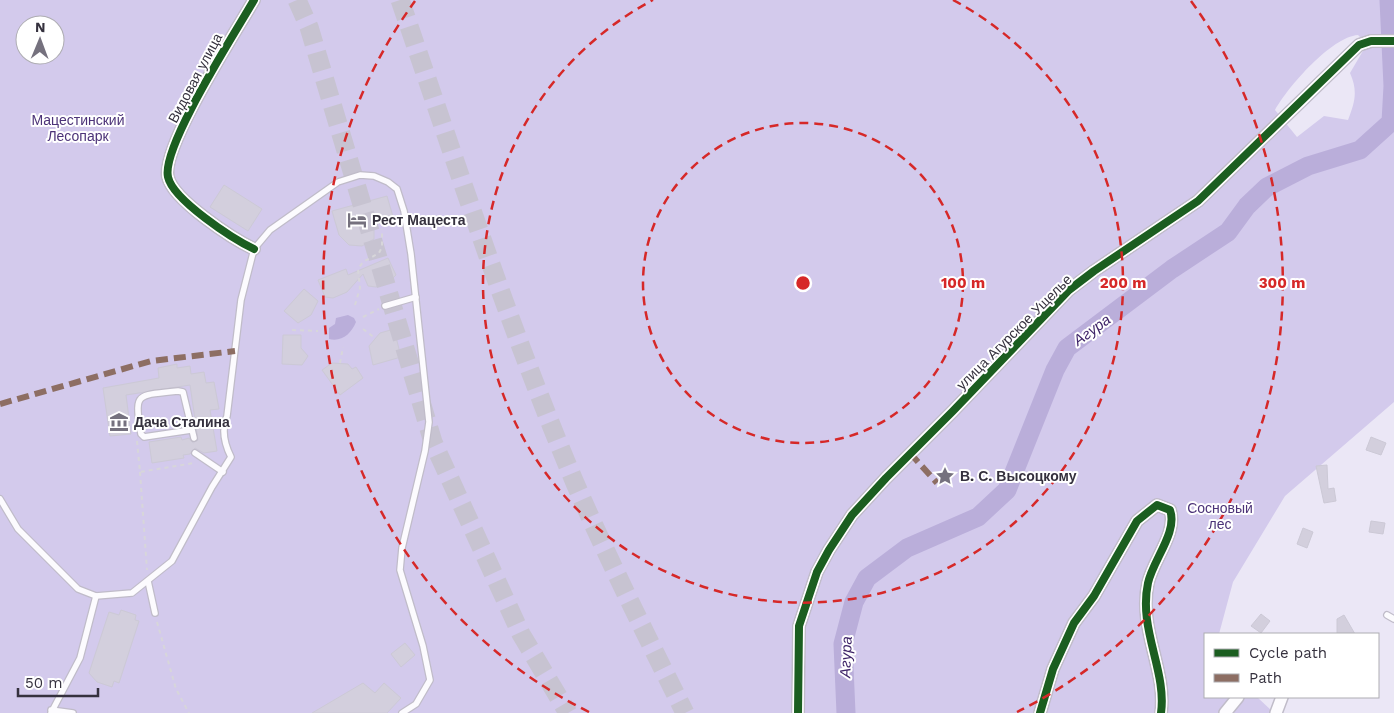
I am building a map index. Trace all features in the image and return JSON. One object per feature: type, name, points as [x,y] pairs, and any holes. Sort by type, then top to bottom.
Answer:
[{"type":"street","name":"Видовая улица","points":[[254,0],[225,45],[184,121],[168,165],[168,177],[181,197],[208,220],[239,242],[254,249]]},
{"type":"street","name":"улица Агурское Ущелье","points":[[798,713],[798,626],[817,572],[852,515],[1069,290],[1198,201],[1359,45],[1370,42],[1394,41]]},
{"type":"street","points":[[1040,713],[1053,669],[1074,623],[1094,596],[1136,521],[1157,505],[1170,510],[1172,517],[1168,535],[1156,559],[1148,582],[1146,602],[1147,630],[1158,679],[1161,713]]},
{"type":"street","points":[[1225,713],[1237,698]]},
{"type":"street","points":[[1276,713],[1282,698]]},
{"type":"lane","points":[[0,499],[18,529],[48,560],[78,589],[96,596],[132,593],[172,561],[212,487],[231,457],[224,439],[223,425],[227,416],[241,300],[254,249],[270,230],[338,182],[360,175],[374,176],[397,189],[409,236],[429,422],[425,451],[402,548],[400,570],[423,646],[430,680],[416,704],[402,713]]},
{"type":"lane","points":[[385,306],[416,297]]},
{"type":"lane","points":[[191,430],[144,437],[141,434],[136,406],[138,400],[143,395],[183,392],[194,438]]},
{"type":"lane","points":[[195,453],[223,472]]},
{"type":"lane","points":[[148,581],[155,613]]},
{"type":"lane","points":[[73,713],[51,712],[80,658],[96,596]]},
{"type":"lane","points":[[1387,615],[1394,619]]},
{"type":"path","points":[[355,305],[360,288],[358,269],[363,262],[379,253],[382,247],[382,229]]},
{"type":"path","points":[[363,317],[385,306]]},
{"type":"path","points":[[363,328],[375,338]]},
{"type":"path","points":[[292,330],[318,331]]},
{"type":"path","points":[[340,363],[343,347]]},
{"type":"path","points":[[144,437],[136,442],[148,581]]},
{"type":"path","points":[[140,472],[190,465],[203,459]]},
{"type":"path","points":[[155,613],[176,689],[189,713]]},
{"type":"green space","points":[[0,0],[1394,0],[1394,402],[1285,496],[1233,582],[1219,633],[1204,633],[1204,698],[1258,698],[1274,713],[0,713]],"holes":[[[1358,35],[1367,44],[1350,73],[1355,96],[1348,120],[1324,116],[1297,137],[1275,110],[1300,77],[1323,54],[1335,44]]]},
{"type":"shaded area","points":[[348,315],[354,318],[356,322],[352,330],[342,338],[329,339],[329,328],[335,324],[336,318]]},
{"type":"building","points":[[224,185],[262,209],[248,231],[210,207]]},
{"type":"building","points":[[387,196],[394,220],[374,225],[374,239],[362,246],[349,245],[339,235],[332,211]]},
{"type":"building","points":[[388,258],[396,275],[390,281],[376,287],[368,286],[363,274],[347,292],[333,298],[325,297],[318,280],[346,269],[348,275]]},
{"type":"building","points":[[304,289],[318,301],[311,315],[298,323],[284,311]]},
{"type":"building","points":[[394,329],[401,357],[373,365],[369,346],[380,333]]},
{"type":"building","points":[[283,335],[301,335],[301,348],[308,356],[302,365],[282,364]]},
{"type":"building","points":[[332,363],[348,364],[352,369],[356,367],[363,378],[340,395],[322,370]]},
{"type":"building","name":"Дача Сталина","points":[[177,364],[177,368],[190,366],[191,374],[204,372],[206,383],[214,382],[219,409],[210,410],[217,451],[204,453],[195,448],[190,454],[183,455],[184,458],[152,463],[149,442],[181,437],[182,440],[189,438],[193,443],[198,440],[190,385],[126,395],[131,434],[110,436],[103,388],[159,378],[158,368]]},
{"type":"building","points":[[1371,437],[1386,443],[1381,455],[1366,450]]},
{"type":"building","points":[[1327,465],[1328,489],[1334,488],[1336,501],[1324,503],[1316,466]]},
{"type":"building","points":[[1371,521],[1385,523],[1383,534],[1369,532]]},
{"type":"building","points":[[1303,528],[1313,532],[1307,548],[1297,544]]},
{"type":"building","points":[[121,610],[136,615],[135,620],[139,621],[119,683],[114,681],[112,687],[97,682],[89,673],[109,612],[119,615]]},
{"type":"building","points":[[1261,614],[1270,621],[1261,633],[1251,626]]},
{"type":"building","points":[[1344,615],[1354,633],[1337,633],[1337,619]]},
{"type":"building","points":[[405,643],[415,655],[401,667],[391,654]]},
{"type":"building","points":[[363,683],[375,693],[384,683],[401,698],[387,713],[312,713]]},
{"type":"waterway","name":"Агура","points":[[846,713],[843,644],[854,602],[867,578],[907,548],[978,517],[1007,490],[1055,370],[1067,348],[1172,269],[1228,232],[1247,206],[1267,187],[1308,166],[1360,150],[1391,122],[1393,86],[1389,0]]},
{"type":"tunnel","points":[[297,0],[309,27],[433,442],[521,634],[568,713]]},
{"type":"tunnel","points":[[400,0],[483,243],[527,364],[575,483],[601,541],[685,713]]},
{"type":"marked path","points":[[0,404],[151,361],[235,351]]},
{"type":"marked path","points":[[910,453],[937,483]]},
{"type":"cycle path","points":[[254,0],[217,61],[188,116],[176,141],[169,162],[168,177],[172,186],[181,197],[205,218],[232,237],[254,249]]},
{"type":"cycle path","points":[[798,713],[799,626],[817,572],[852,515],[1069,290],[1198,201],[1359,45],[1371,41],[1394,41]]},
{"type":"cycle path","points":[[1040,713],[1053,669],[1074,623],[1094,596],[1137,521],[1157,505],[1170,510],[1172,519],[1168,537],[1148,583],[1146,600],[1149,633],[1160,681],[1161,713]]},
{"type":"place","name":"Рест Мацеста","points":[[357,220]]},
{"type":"place","name":"Дача Сталина","points":[[119,422]]},
{"type":"place","name":"В. С. Высоцкому","points":[[945,476]]},
{"type":"park label","name":"Мацестинский Лесопарк","points":[[78,128]]},
{"type":"park label","name":"Сосновый лес","points":[[1220,516]]}]
